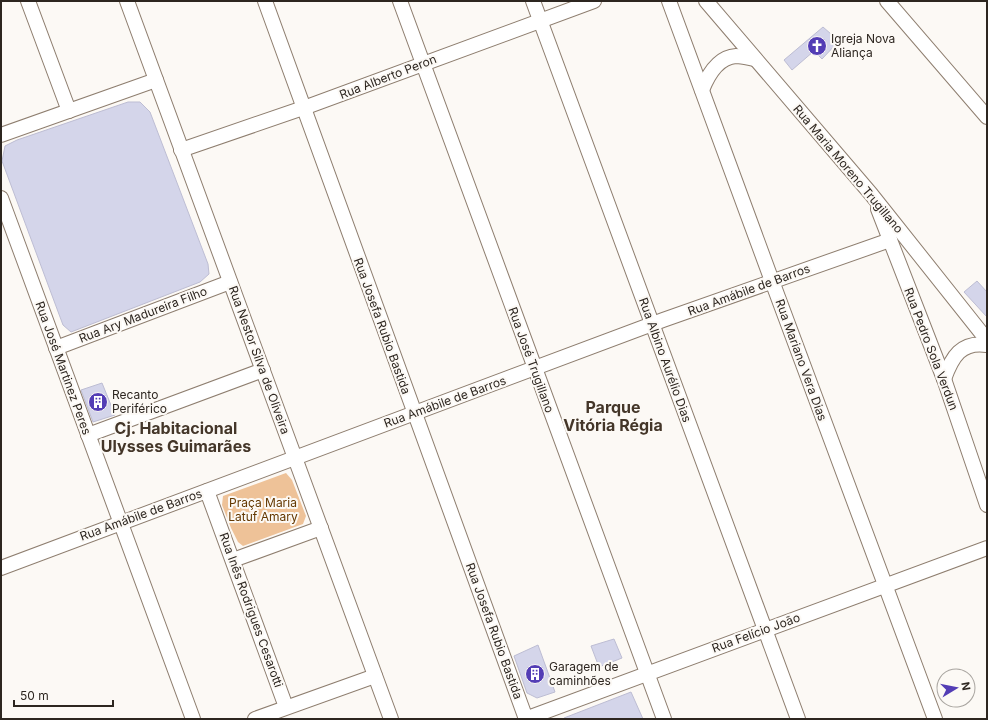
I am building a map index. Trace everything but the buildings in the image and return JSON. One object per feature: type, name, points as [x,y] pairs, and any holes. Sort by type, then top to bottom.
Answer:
[{"type":"street","points":[[28,1],[69,111]]},
{"type":"street","name":"Rua Nestor Silva de Oliveira","points":[[127,1],[391,719]]},
{"type":"street","name":"Rua Josefa Rubio Bastida","points":[[265,1],[526,719]]},
{"type":"street","name":"Rua José Trugillano","points":[[400,1],[534,369],[664,719]]},
{"type":"street","name":"Rua Albino Aurélio Dias","points":[[533,1],[798,719]]},
{"type":"street","name":"Rua Alberto Peron","points":[[181,150],[304,108],[594,1]]},
{"type":"street","name":"Rua Mariano Vera Dias","points":[[669,1],[935,719]]},
{"type":"street","name":"Rua Maria Moreno Trugillano","points":[[706,1],[872,194],[987,340]]},
{"type":"street","points":[[887,1],[982,103],[987,117]]},
{"type":"street","points":[[702,90],[708,77],[720,62],[736,56],[755,59]]},
{"type":"street","points":[[1,135],[156,80]]},
{"type":"street","name":"Rua Pedro Sola Verdun","points":[[872,194],[944,379],[987,505]]},
{"type":"street","name":"Rua José Martinez Peres","points":[[1,198],[5,224],[56,348],[193,719]]},
{"type":"street","name":"Rua Amábile de Barros","points":[[1,568],[120,522],[652,325],[890,240]]},
{"type":"street","points":[[902,271],[907,262],[915,261],[928,266]]},
{"type":"street","name":"Rua Ary Madureira Filho","points":[[56,348],[230,282]]},
{"type":"street","points":[[944,379],[950,362],[961,350],[976,344],[987,345]]},
{"type":"street","points":[[88,435],[263,370]]},
{"type":"street","name":"Rua Inês Rodrigues Cesarotti","points":[[207,491],[286,707]]},
{"type":"street","points":[[232,560],[321,528]]},
{"type":"street","name":"Rua Felício João","points":[[526,719],[987,548]]},
{"type":"street","points":[[254,719],[375,676]]},
{"type":"green space","name":"Praça Maria Latuf Amary","points":[[286,473],[292,480],[306,516],[303,524],[243,546],[238,542],[231,528],[222,505],[223,496]]},
{"type":"place","name":"Igreja Nova Aliança","points":[[817,46]]},
{"type":"place","name":"Recanto Periférico","points":[[98,402]]},
{"type":"place","name":"Garagem de caminhões","points":[[535,674]]},
{"type":"district","name":"Parque Vitória Régia","points":[[613,416]]},
{"type":"district","name":"Cj. Habitacional Ulysses Guimarães","points":[[176,437]]}]
